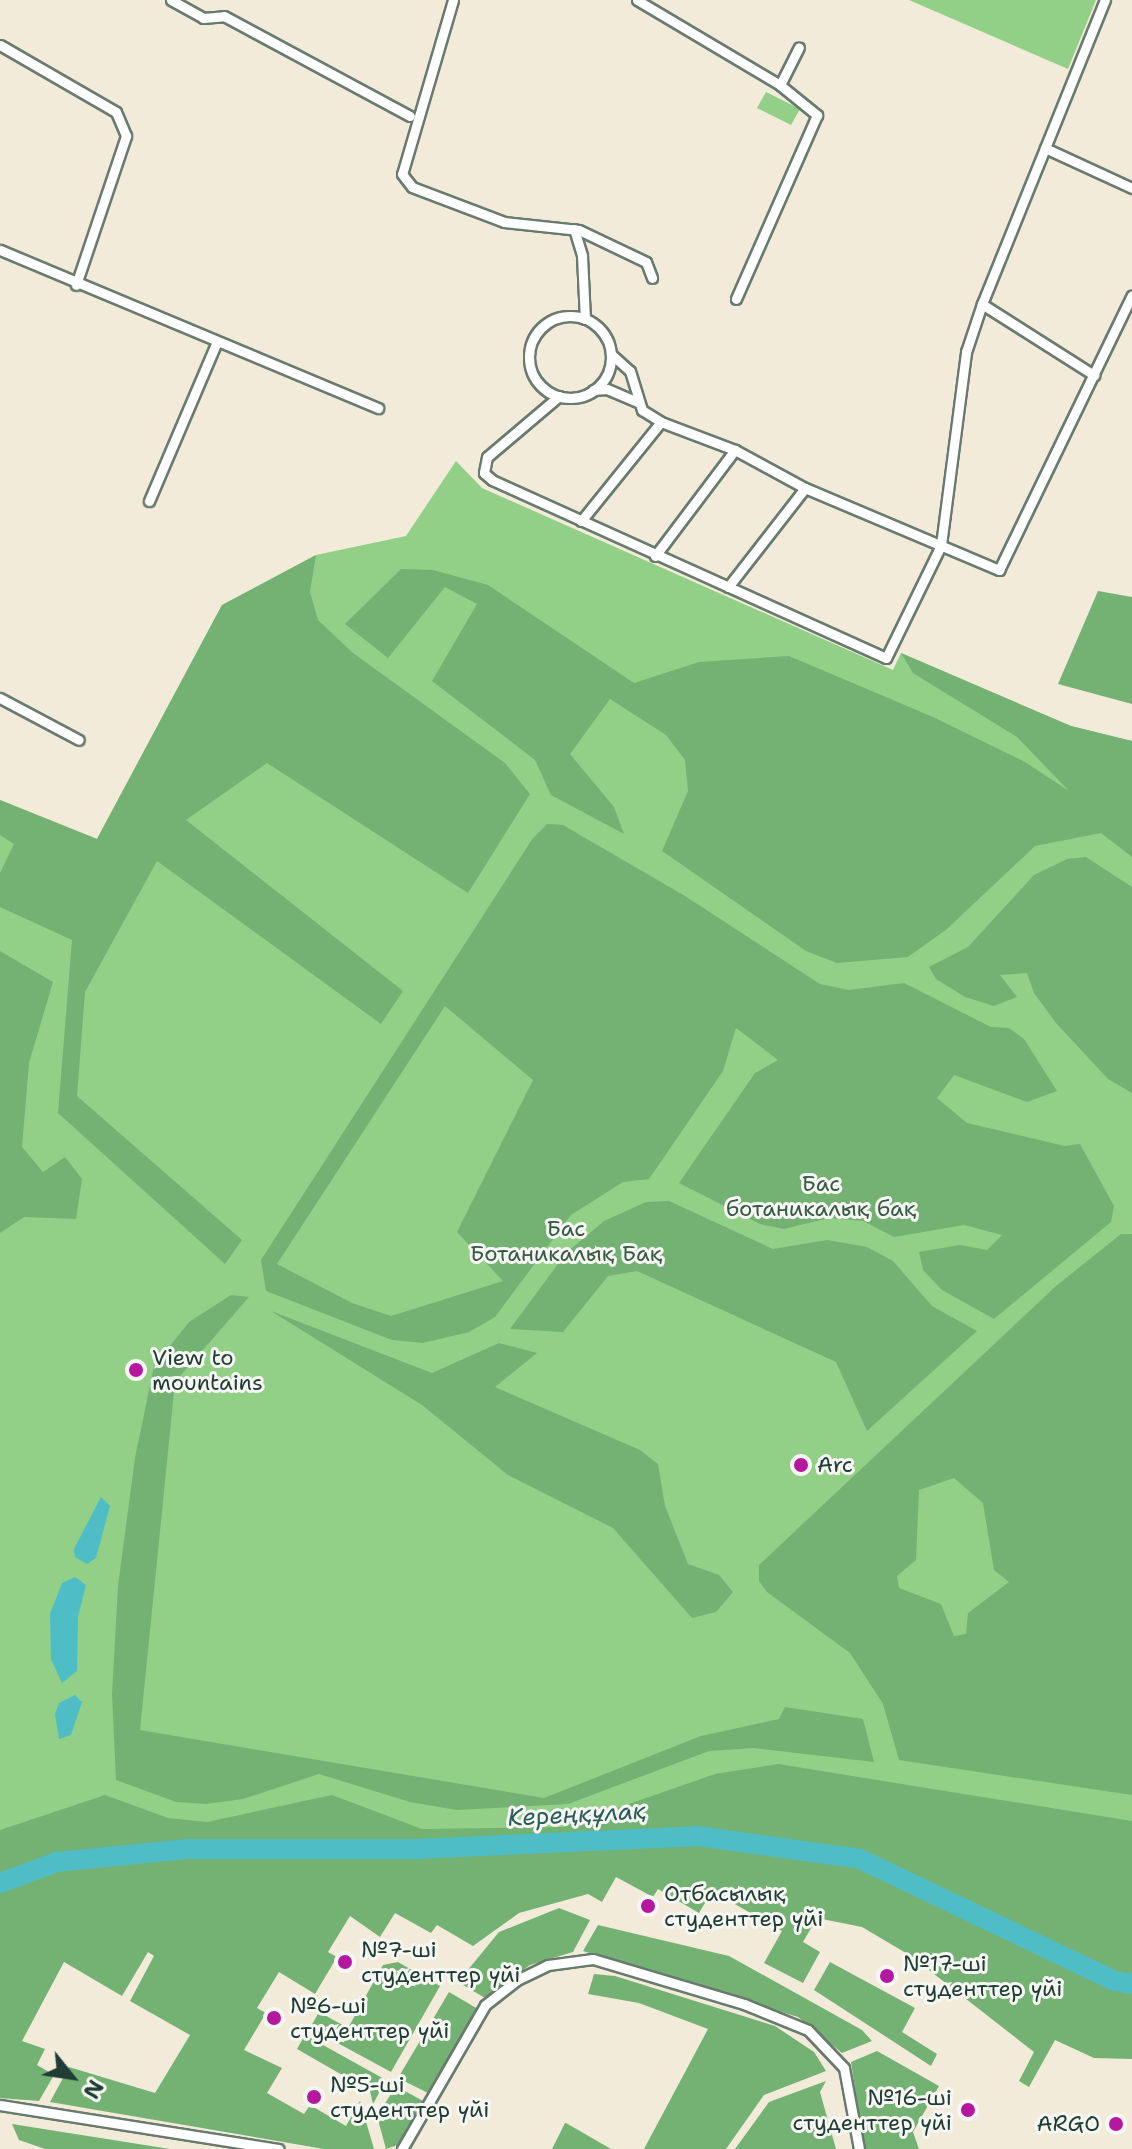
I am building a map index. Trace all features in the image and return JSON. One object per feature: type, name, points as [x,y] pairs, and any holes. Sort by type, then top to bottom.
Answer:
[{"type":"street","points":[[171,0],[203,18],[224,16],[410,116]]},
{"type":"street","points":[[453,0],[402,174],[412,187],[504,222],[574,229],[646,262],[652,278]]},
{"type":"street","points":[[637,0],[780,85],[813,109],[818,123],[736,299]]},
{"type":"street","points":[[559,396],[483,466],[492,480],[886,658],[941,545],[966,352],[982,304],[1105,0]]},
{"type":"street","points":[[0,45],[116,112],[126,136],[76,285]]},
{"type":"street","points":[[780,85],[799,47]]},
{"type":"street","points":[[1045,148],[1132,188]]},
{"type":"street","points":[[574,229],[582,256],[585,319]]},
{"type":"street","points":[[0,250],[216,344],[378,408]]},
{"type":"street","points":[[638,402],[630,371],[611,354],[603,333],[585,319],[560,317],[534,339],[532,372],[559,396],[576,397],[593,390],[607,389],[638,402],[661,422],[735,450],[805,488],[999,570],[1132,295]]},
{"type":"street","points":[[982,304],[1094,375]]},
{"type":"street","points":[[149,501],[216,344]]},
{"type":"street","points":[[593,390],[607,375],[611,354]]},
{"type":"street","points":[[581,521],[661,422]]},
{"type":"street","points":[[655,556],[735,450]]},
{"type":"street","points":[[728,587],[805,488]]},
{"type":"street","points":[[0,698],[79,740]]},
{"type":"street","points":[[402,2149],[485,2005],[540,1968],[593,1959],[744,2004],[808,2030],[844,2068],[859,2149]]},
{"type":"street","points":[[0,2105],[279,2149]]},
{"type":"green space","points":[[909,0],[1096,0],[1068,69]]},
{"type":"green space","points":[[766,92],[800,109],[791,125],[757,108]]},
{"type":"green space","name":"Бас ботаникалық бақ","points":[[456,461],[482,488],[893,670],[901,653],[1071,726],[1132,741],[1132,2019],[776,1873],[0,1830],[0,800],[97,839],[222,605],[316,555],[406,536]]},
{"type":"green space","points":[[316,555],[310,592],[318,620],[353,653],[505,763],[530,794],[468,893],[267,763],[186,820],[403,991],[381,1024],[157,861],[85,992],[77,1096],[242,1240],[225,1264],[58,1113],[72,940],[0,907],[0,873],[14,844],[0,835],[0,800],[97,839],[222,605]]},
{"type":"green space","points":[[401,569],[433,570],[488,585],[634,683],[699,662],[789,656],[933,717],[1025,762],[1069,791],[1017,737],[913,673],[901,653],[1071,726],[1132,741],[1132,857],[1101,833],[1035,846],[947,929],[908,957],[837,963],[806,951],[662,851],[688,791],[685,760],[666,735],[610,699],[570,754],[614,807],[624,834],[551,795],[535,760],[432,681],[477,604],[445,587],[388,658],[345,624]]},
{"type":"green space","points":[[1098,591],[1132,597],[1132,704],[1058,684]]},
{"type":"green space","points":[[547,824],[563,825],[685,896],[820,984],[849,990],[904,983],[991,1027],[1009,1028],[1024,1039],[1057,1091],[1027,1102],[954,1075],[937,1098],[967,1123],[1065,1146],[1080,1144],[1114,1206],[1111,1222],[994,1319],[942,1290],[923,1270],[919,1252],[960,1245],[987,1250],[1002,1235],[964,1225],[894,1237],[863,1221],[829,1218],[784,1229],[760,1224],[679,1183],[755,1073],[778,1060],[736,1028],[723,1071],[649,1179],[623,1182],[571,1215],[495,1317],[469,1332],[423,1343],[392,1340],[266,1291],[261,1260],[533,838]],"holes":[[[445,1006],[533,1080],[457,1232],[503,1281],[391,1316],[352,1303],[277,1264]]]},
{"type":"green space","points":[[1086,857],[1132,887],[1132,1093],[1108,1079],[1056,1023],[1034,993],[1027,973],[1000,975],[1017,997],[994,1006],[965,997],[936,979],[929,967],[968,947],[1034,875],[1067,859]]},
{"type":"green space","points":[[0,951],[53,982],[29,1063],[22,1147],[43,1172],[65,1157],[82,1179],[76,1219],[24,1217],[0,1233]]},
{"type":"green space","points":[[669,1201],[773,1249],[827,1240],[867,1247],[893,1261],[932,1306],[977,1331],[867,1431],[836,1362],[637,1271],[608,1276],[563,1332],[510,1329],[566,1253],[604,1221],[646,1202]]},
{"type":"green space","points":[[1121,1234],[1132,1234],[1132,1795],[899,1760],[883,1704],[850,1653],[767,1592],[759,1581],[759,1565],[1056,1286]],"holes":[[[954,1478],[983,1503],[994,1570],[1009,1582],[968,1613],[966,1634],[954,1636],[941,1604],[899,1588],[897,1576],[916,1560],[919,1490]]]},
{"type":"green space","points":[[231,1295],[249,1297],[175,1382],[140,1730],[544,1798],[701,1736],[779,1719],[785,1707],[863,1719],[874,1762],[754,1748],[709,1751],[568,1804],[457,1810],[410,1802],[319,1774],[243,1799],[206,1804],[176,1802],[116,1780],[112,1694],[118,1586],[135,1458],[154,1366],[189,1322]]},
{"type":"green space","points":[[271,1311],[432,1373],[499,1343],[537,1353],[495,1387],[640,1450],[658,1464],[665,1506],[688,1564],[719,1575],[733,1592],[716,1612],[692,1618],[613,1528],[508,1475],[422,1405]]},
{"type":"green space","points":[[778,1764],[1132,1821],[1132,2059],[1094,2058],[1055,2040],[1029,2087],[1019,2081],[1034,2052],[911,1956],[862,1927],[817,1918],[803,1942],[820,1952],[803,1983],[764,1963],[782,1931],[712,1891],[699,1913],[658,1889],[653,1897],[616,1877],[602,1902],[588,1894],[519,1913],[473,1946],[437,1925],[431,1933],[395,1913],[380,1937],[350,1916],[328,1952],[337,1957],[315,1994],[279,1972],[257,2008],[266,2013],[244,2050],[282,2068],[267,2093],[304,2114],[310,2105],[346,2126],[360,2101],[374,2149],[324,2149],[50,2102],[69,2067],[155,2093],[190,2035],[130,2001],[154,1956],[148,1952],[122,1996],[64,1962],[22,2041],[45,2049],[37,2065],[54,2075],[39,2101],[0,2098],[0,1830],[105,1795],[168,1818],[207,1822],[332,1795],[422,1829],[563,1827],[715,1774]]},
{"type":"green space","points":[[559,1908],[590,1920],[573,1952],[530,1965],[485,1998],[458,1982],[499,1932]]},
{"type":"green space","points":[[598,1925],[729,1956],[862,2030],[872,2041],[842,2053],[798,2017],[583,1951]]},
{"type":"green space","points":[[398,1962],[440,1986],[391,2072],[310,2028],[319,2012],[348,2028],[383,1965]]},
{"type":"green space","points":[[830,1962],[915,2008],[902,2032],[937,2054],[931,2066],[814,1990]]},
{"type":"green space","points":[[594,1974],[615,1976],[775,2026],[814,2052],[826,2071],[764,2095],[726,2149],[644,2149],[708,2029],[639,2003],[588,1994]]},
{"type":"green space","points":[[449,1992],[478,2009],[428,2093],[398,2078]]},
{"type":"green space","points":[[305,2035],[386,2080],[373,2104],[370,2091],[297,2049]]},
{"type":"green space","points":[[877,2051],[939,2086],[913,2132],[919,2149],[864,2149],[851,2062]]},
{"type":"green space","points":[[826,2081],[820,2092],[836,2149],[735,2149],[769,2102]]},
{"type":"green space","points":[[396,2086],[423,2101],[398,2145],[386,2149],[377,2116]]},
{"type":"green space","points":[[566,2123],[611,2149],[552,2149]]},
{"type":"green space","points":[[12,2124],[170,2149],[45,2149],[19,2140]]},
{"type":"water","points":[[101,1497],[110,1506],[96,1558],[87,1564],[75,1557],[74,1549]]},
{"type":"water","points":[[75,1577],[86,1585],[78,1617],[77,1671],[62,1683],[51,1659],[50,1614],[62,1583]]},
{"type":"water","points":[[75,1695],[82,1702],[71,1735],[59,1739],[55,1714],[59,1703]]},
{"type":"waterway","name":"Кереңқұлақ","points":[[0,1883],[57,1862],[188,1849],[416,1849],[697,1836],[860,1859],[1115,1981],[1132,1984]]},
{"type":"place","name":"View to mountains","points":[[136,1370]]},
{"type":"place","name":"Arc","points":[[801,1465]]},
{"type":"place","name":"Отбасылық студенттер үйі","points":[[648,1906]]},
{"type":"place","name":"№7-ші студенттер үйі","points":[[345,1962]]},
{"type":"place","name":"№17-ші студенттер үйі","points":[[887,1976]]},
{"type":"place","name":"№6-ші студенттер үйі","points":[[274,2018]]},
{"type":"place","name":"№5-ші студенттер үйі","points":[[314,2097]]},
{"type":"place","name":"№16-ші студенттер үйі","points":[[968,2110]]},
{"type":"place","name":"ARGO","points":[[1116,2124]]},
{"type":"park label","name":"Бас Ботаникалық Бақ","points":[[566,1240]]}]
